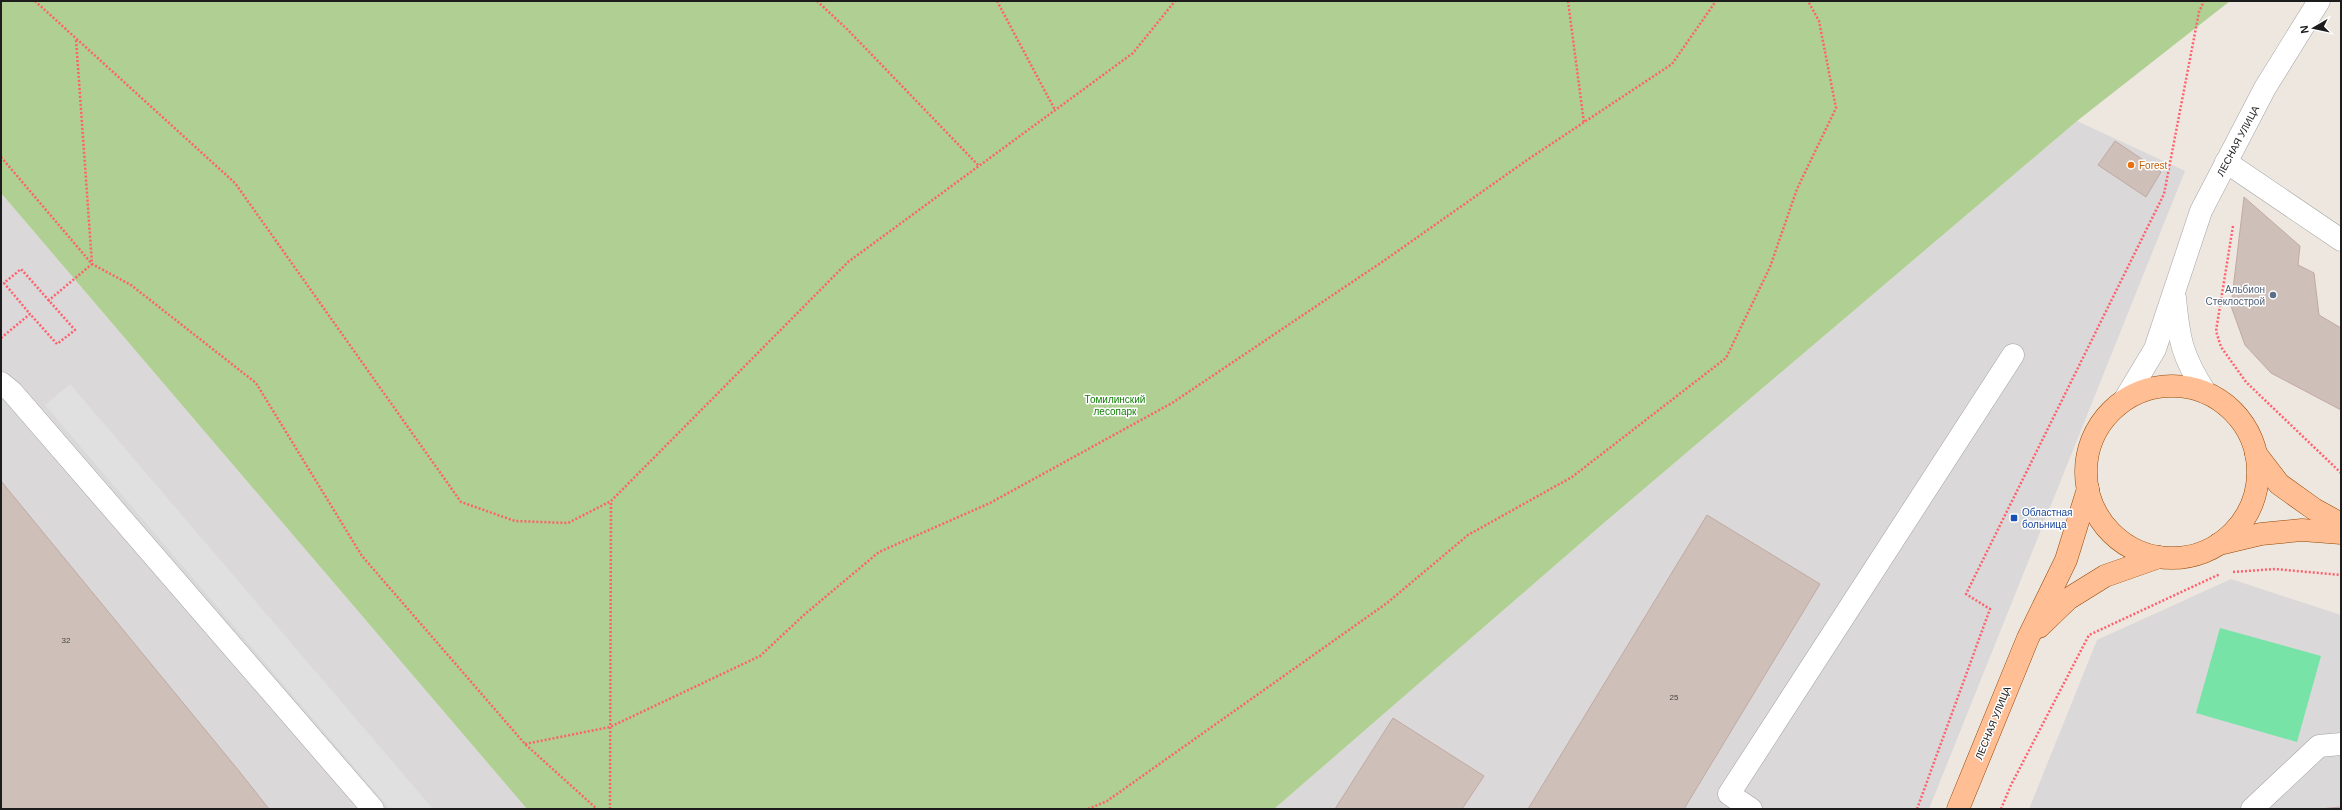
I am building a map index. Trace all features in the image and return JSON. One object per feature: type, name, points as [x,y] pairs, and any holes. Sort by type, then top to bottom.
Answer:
[{"type":"main road","points":[[2164,386],[2185,387],[2205,392],[2223,402],[2238,417],[2249,434],[2256,454],[2258,474],[2254,495],[2246,514],[2234,531],[2218,544],[2200,553],[2179,557],[2159,557],[2139,551],[2116,536],[2106,527],[2095,509],[2088,490],[2086,469],[2089,448],[2094,436],[2110,413],[2125,399],[2144,390],[2164,386]]},
{"type":"main road","points":[[2256,454],[2279,484],[2314,509],[2341,524]]},
{"type":"main road","name":"ЛЕСНАЯ УЛИЦА","points":[[1958,809],[2028,638],[2066,560],[2088,490]]},
{"type":"main road","points":[[2218,544],[2261,534],[2302,530],[2341,533]]},
{"type":"main road","name":"ЛЕСНАЯ УЛИЦА","points":[[2028,638],[2068,599],[2105,576],[2159,557]]},
{"type":"street","name":"ЛЕСНАЯ УЛИЦА","points":[[2125,399],[2155,348],[2201,211],[2265,88],[2319,1]]},
{"type":"street","points":[[2226,162],[2341,240]]},
{"type":"street","name":"ЛЕСНАЯ УЛИЦА","points":[[2174,289],[2179,338],[2189,367],[2205,392]]},
{"type":"street","points":[[1751,809],[1724,802],[2013,355]]},
{"type":"street","points":[[1,382],[12,392],[373,809]]},
{"type":"street","points":[[2252,809],[2319,746],[2341,744]]},
{"type":"path","points":[[35,1],[235,183],[461,502],[514,521],[568,523],[611,501],[848,262],[1133,53],[1174,1]]},
{"type":"path","points":[[817,1],[848,30],[979,166]]},
{"type":"path","points":[[997,1],[1055,110]]},
{"type":"path","points":[[1568,1],[1584,123]]},
{"type":"path","points":[[525,744],[610,727],[760,656],[805,614],[879,552],[990,503],[1172,403],[1672,64],[1716,1]]},
{"type":"path","points":[[1088,809],[1107,801],[1387,603],[1468,536],[1572,477],[1726,358],[1770,267],[1797,189],[1836,108],[1819,21],[1808,1]]},
{"type":"path","points":[[1917,809],[1990,609],[1966,594],[2164,194],[2200,12],[2204,1]]},
{"type":"path","points":[[76,38],[92,264]]},
{"type":"path","points":[[1,157],[92,264],[131,285],[256,383],[362,556],[525,744],[597,809]]},
{"type":"path","points":[[2233,226],[2216,331],[2221,348],[2246,382],[2341,473]]},
{"type":"path","points":[[48,301],[92,264]]},
{"type":"path","points":[[22,269],[48,301],[75,330],[57,344],[30,314],[4,283],[22,269]]},
{"type":"path","points":[[1,338],[30,314]]},
{"type":"path","points":[[610,809],[611,501]]},
{"type":"path","points":[[2001,809],[2011,785],[2089,635],[2221,573],[2275,569],[2341,575]]},
{"type":"shaded area","points":[[2077,121],[2185,171],[1929,809],[1274,809],[1605,522]]},
{"type":"shaded area","points":[[1,193],[527,809],[1,809]]},
{"type":"shaded area","points":[[70,384],[433,809],[390,809],[45,405]]},
{"type":"shaded area","points":[[2231,579],[2341,615],[2341,809],[2029,809],[2097,640]]},
{"type":"green space","name":"Томилинский лесопарк","points":[[1,1],[2230,1],[2077,121],[1605,522],[1274,809],[527,809],[1,193]]},
{"type":"green space","points":[[2220,628],[2321,656],[2297,742],[2196,713]]},
{"type":"building","points":[[2115,141],[2161,172],[2146,197],[2098,165]]},
{"type":"building","points":[[2244,197],[2300,246],[2298,265],[2314,273],[2319,315],[2341,328],[2341,410],[2271,373],[2245,345],[2231,306]]},
{"type":"building","points":[[1,481],[239,771],[269,809],[1,809]]},
{"type":"building","points":[[1707,515],[1820,584],[1684,809],[1528,809]]},
{"type":"building","points":[[1393,718],[1484,776],[1462,809],[1335,809]]},
{"type":"building","points":[[2341,807],[2341,809],[2319,809]]},
{"type":"place","name":"Forest","points":[[2131,165]]},
{"type":"place","name":"Альбион Стеклострой","points":[[2273,295]]},
{"type":"place","name":"Областная больница","points":[[2014,518]]}]
